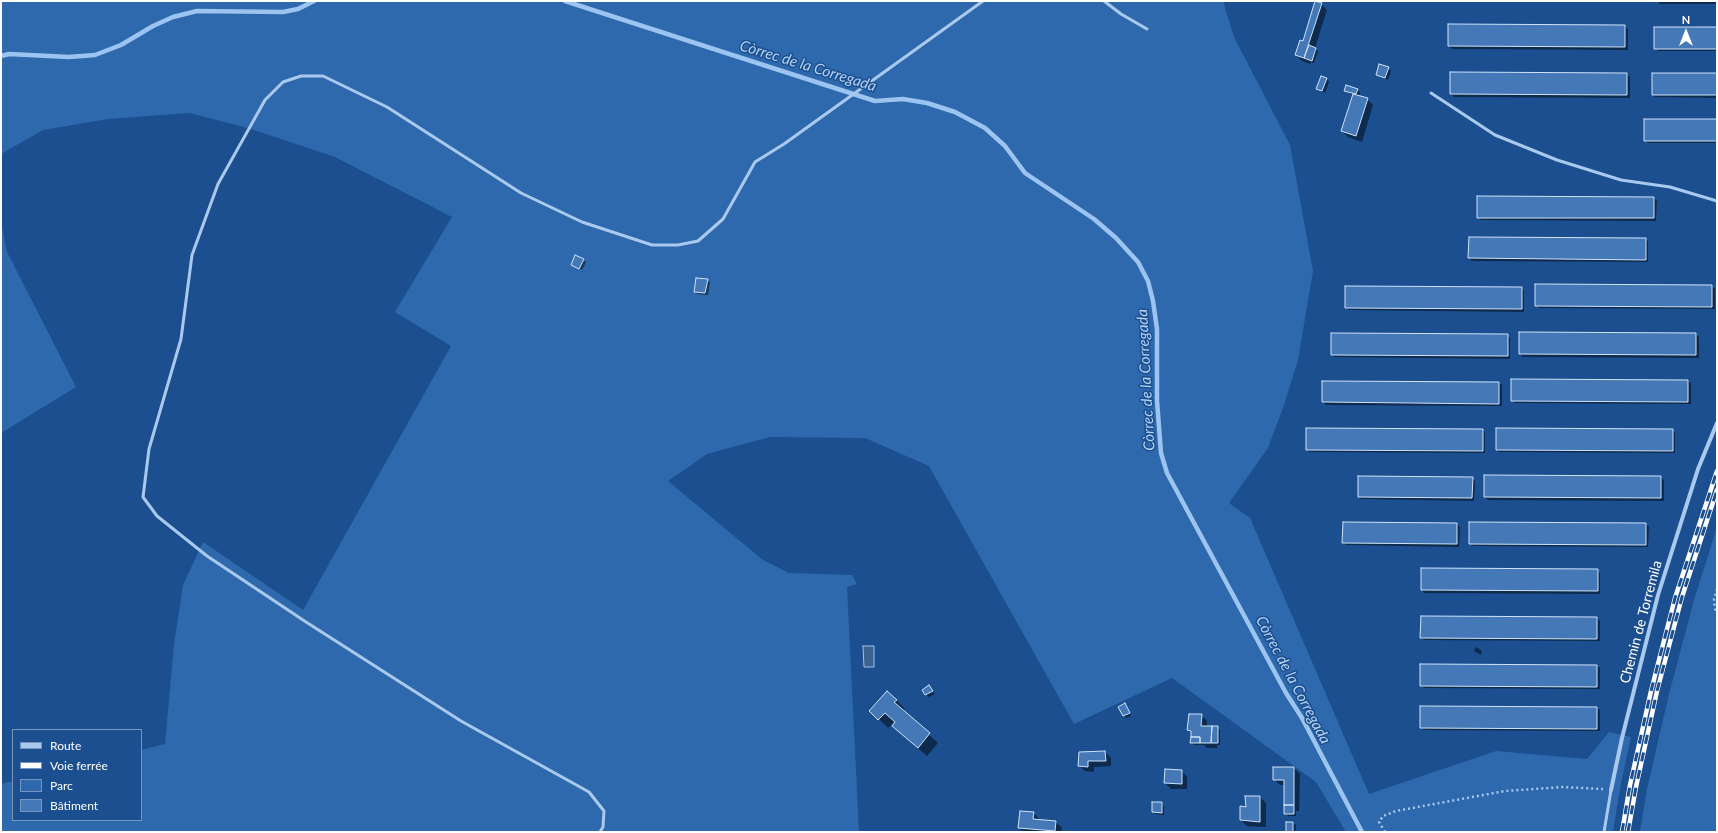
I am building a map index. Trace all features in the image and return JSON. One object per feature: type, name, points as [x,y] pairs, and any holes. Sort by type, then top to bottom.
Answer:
[{"type":"street","name":"Chemin de Torremila","points":[[1611,790],[1622,738],[1658,595],[1698,469],[1717,423]]},
{"type":"lane","points":[[600,832],[603,827],[604,811],[589,792],[461,721],[306,622],[207,556],[156,516],[143,497],[149,449],[181,339],[192,255],[218,184],[265,100],[283,82],[301,76],[323,76],[387,107],[521,193],[582,222],[652,245],[678,245],[698,241],[723,220],[755,162],[784,144],[983,1]]},
{"type":"lane","points":[[1104,1],[1121,14],[1147,29]]},
{"type":"lane","points":[[1431,93],[1495,135],[1557,160],[1621,180],[1670,187],[1717,201]]},
{"type":"lane","name":"Chemin de Torremila","points":[[1604,832],[1611,790]]},
{"type":"path","points":[[1717,589],[1714,599],[1715,609],[1717,611]]},
{"type":"path","points":[[1385,832],[1379,822],[1383,816],[1396,811],[1505,790],[1563,787],[1611,790]]},
{"type":"green space","points":[[1,1],[1223,1],[1234,37],[1290,145],[1313,271],[1298,360],[1284,405],[1268,448],[1229,503],[1250,518],[1369,794],[1496,751],[1587,759],[1609,732],[1631,737],[1621,783],[1613,832],[1346,832],[1316,782],[1172,678],[1074,724],[929,466],[865,438],[770,437],[707,454],[668,481],[763,560],[789,573],[852,575],[857,584],[847,587],[859,832],[1,832],[1,784],[12,781],[12,821],[142,821],[142,750],[165,744],[174,644],[183,585],[203,542],[303,610],[451,346],[395,312],[452,217],[335,157],[251,129],[190,113],[108,119],[43,130],[1,154]]},
{"type":"green space","points":[[1,222],[7,252],[76,387],[1,433]]},
{"type":"green space","points":[[1717,527],[1717,832],[1640,832],[1647,789],[1669,694],[1694,600]]},
{"type":"shaded area","points":[[863,646],[874,646],[874,667],[864,667]]},
{"type":"building","points":[[1315,1],[1322,3],[1304,58],[1295,55],[1300,40],[1303,41]]},
{"type":"building","points":[[1448,24],[1625,25],[1625,47],[1448,46]]},
{"type":"building","points":[[1654,27],[1717,27],[1717,49],[1654,49]]},
{"type":"building","points":[[1309,45],[1316,48],[1312,61],[1304,58]]},
{"type":"building","points":[[1379,64],[1389,67],[1385,78],[1376,75]]},
{"type":"building","points":[[1450,72],[1627,73],[1627,95],[1450,94]]},
{"type":"building","points":[[1652,73],[1717,73],[1717,95],[1652,95]]},
{"type":"building","points":[[1321,76],[1327,78],[1322,91],[1316,89]]},
{"type":"building","points":[[1346,85],[1358,89],[1356,94],[1344,91]]},
{"type":"building","points":[[1353,94],[1368,98],[1356,136],[1341,131]]},
{"type":"building","points":[[1644,119],[1717,119],[1717,141],[1644,141]]},
{"type":"building","points":[[1477,196],[1654,197],[1654,218],[1477,218]]},
{"type":"building","points":[[1469,237],[1646,238],[1646,260],[1468,258]]},
{"type":"building","points":[[575,255],[584,259],[579,269],[571,265]]},
{"type":"building","points":[[696,278],[708,279],[705,293],[694,292]]},
{"type":"building","points":[[1535,284],[1712,285],[1712,307],[1535,306]]},
{"type":"building","points":[[1345,286],[1522,287],[1522,309],[1345,308]]},
{"type":"building","points":[[1519,332],[1696,333],[1696,355],[1519,354]]},
{"type":"building","points":[[1331,333],[1508,334],[1508,356],[1331,355]]},
{"type":"building","points":[[1511,379],[1688,380],[1688,402],[1511,401]]},
{"type":"building","points":[[1322,381],[1499,382],[1499,404],[1322,402]]},
{"type":"building","points":[[1306,428],[1483,429],[1483,451],[1306,450]]},
{"type":"building","points":[[1496,428],[1673,429],[1673,451],[1496,450]]},
{"type":"building","points":[[1484,475],[1661,476],[1661,498],[1484,497]]},
{"type":"building","points":[[1358,476],[1473,477],[1472,498],[1358,497]]},
{"type":"building","points":[[1343,522],[1457,523],[1457,544],[1342,543]]},
{"type":"building","points":[[1469,522],[1646,523],[1646,545],[1469,544]]},
{"type":"building","points":[[1421,568],[1598,569],[1598,591],[1421,590]]},
{"type":"building","points":[[1421,616],[1597,617],[1597,639],[1420,638]]},
{"type":"building","points":[[1420,664],[1597,665],[1597,687],[1420,686]]},
{"type":"building","points":[[929,685],[933,691],[925,695],[922,690]]},
{"type":"building","points":[[887,691],[897,700],[894,702],[930,733],[918,748],[892,726],[895,722],[885,713],[878,720],[869,711]]},
{"type":"building","points":[[1125,703],[1130,713],[1123,716],[1118,707]]},
{"type":"building","points":[[1420,706],[1597,707],[1597,729],[1420,728]]},
{"type":"building","points":[[1189,714],[1202,714],[1201,726],[1212,726],[1211,743],[1200,743],[1200,737],[1191,737],[1191,731],[1187,730]]},
{"type":"building","points":[[1212,726],[1218,726],[1218,743],[1211,743]]},
{"type":"building","points":[[1191,737],[1200,737],[1200,743],[1190,743]]},
{"type":"building","points":[[1105,751],[1106,761],[1088,761],[1088,767],[1078,766],[1079,752]]},
{"type":"building","points":[[1273,767],[1294,767],[1294,805],[1284,805],[1284,780],[1273,780]]},
{"type":"building","points":[[1165,769],[1182,770],[1182,784],[1164,783]]},
{"type":"building","points":[[1245,796],[1260,796],[1260,822],[1240,820],[1240,806],[1246,807]]},
{"type":"building","points":[[1152,802],[1162,802],[1162,813],[1152,812]]},
{"type":"building","points":[[1284,805],[1294,805],[1294,814],[1284,814]]},
{"type":"building","points":[[1020,811],[1034,812],[1033,819],[1056,821],[1055,831],[1018,828]]},
{"type":"building","points":[[1286,822],[1293,822],[1293,832],[1286,832]]},
{"type":"waterway","name":"Còrrec de la Corregada","points":[[1,56],[9,54],[69,57],[95,55],[121,45],[153,26],[173,17],[197,11],[283,12],[298,9],[314,1]]},
{"type":"waterway","name":"Còrrec de la Corregada","points":[[565,1],[875,101],[903,99],[927,103],[955,112],[985,128],[1005,146],[1025,173],[1094,219],[1116,238],[1138,262],[1148,281],[1153,301],[1157,329],[1157,401],[1161,453],[1167,473],[1286,693],[1302,718],[1362,832]]},
{"type":"railway","points":[[1622,832],[1630,785],[1651,691],[1675,598],[1717,471]]},
{"type":"railway","points":[[1628,832],[1636,787],[1657,691],[1682,597],[1717,490]]}]
